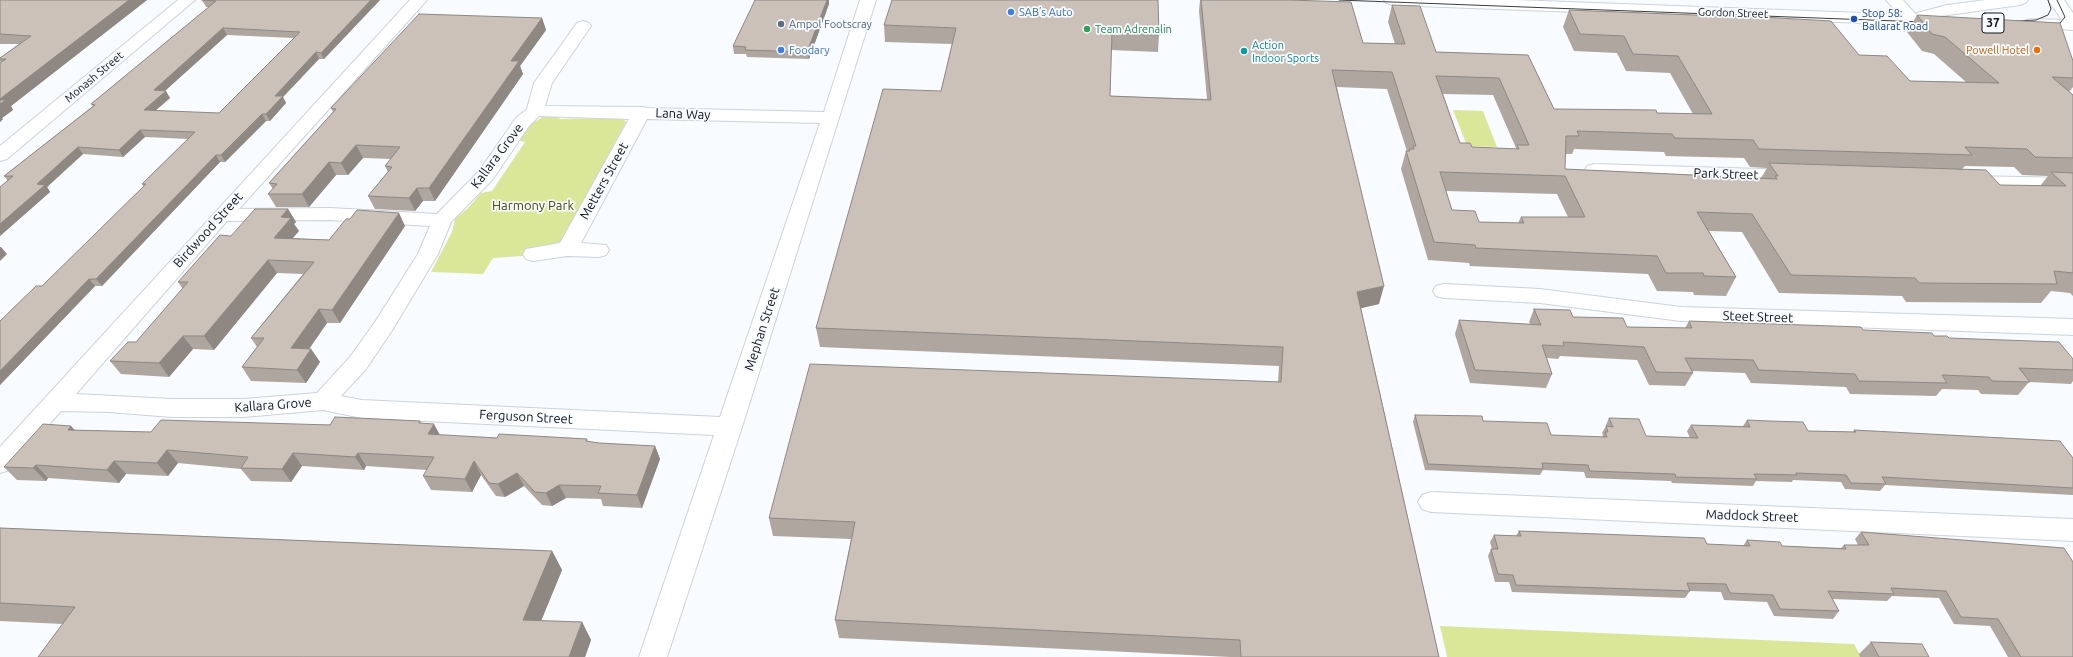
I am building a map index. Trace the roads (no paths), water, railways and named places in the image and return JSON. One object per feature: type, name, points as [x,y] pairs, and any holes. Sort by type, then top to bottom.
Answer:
[{"type":"main road","name":"Monash Street","points":[[0,155],[187,0]]},
{"type":"main road","name":"Birdwood Street","points":[[0,463],[222,215],[418,0]]},
{"type":"main road","name":"Mephan Street","points":[[653,657],[730,427],[868,0]]},
{"type":"main road","name":"Gordon Street","points":[[1392,0],[1968,22]]},
{"type":"main road","points":[[1894,0],[1913,20],[1947,10],[2020,0]]},
{"type":"main road","points":[[2056,0],[2073,25]]},
{"type":"main road","name":"37","points":[[2014,24],[2073,25]]},
{"type":"main road","points":[[535,111],[543,83],[583,26]]},
{"type":"main road","name":"Lana Way","points":[[535,111],[642,112],[831,118]]},
{"type":"main road","name":"Kallara Grove","points":[[55,402],[109,403],[172,408],[244,408],[323,401],[358,363],[383,326],[428,254],[442,220],[486,175],[517,128],[535,111]]},
{"type":"main road","name":"Metters Street","points":[[567,249],[642,112]]},
{"type":"main road","name":"Park Street","points":[[1594,170],[1807,177]]},
{"type":"main road","points":[[1949,181],[2073,184]]},
{"type":"main road","points":[[222,215],[330,214],[442,220]]},
{"type":"main road","points":[[533,254],[567,249],[599,250]]},
{"type":"main road","name":"Steet Street","points":[[1444,291],[1559,298],[1668,313],[2073,328]]},
{"type":"main road","name":"Ferguson Street","points":[[323,401],[362,409],[730,427]]},
{"type":"main road","name":"Maddock Street","points":[[1431,502],[2073,530]]},
{"type":"tram line","points":[[1339,0],[1923,22]]},
{"type":"tram line","points":[[2018,21],[2036,20],[2048,15],[2051,9],[2048,0]]},
{"type":"tram line","points":[[2049,26],[2060,23],[2065,17],[2057,0]]},
{"type":"place","name":"SAB’s Auto","points":[[1011,12]]},
{"type":"place","name":"Stop 58: Ballarat Road","points":[[1854,19]]},
{"type":"place","name":"Ampol Footscray","points":[[781,24]]},
{"type":"place","name":"Team Adrenalin","points":[[1087,29]]},
{"type":"place","name":"Foodary","points":[[781,50]]},
{"type":"place","name":"Powell Hotel","points":[[2037,50]]},
{"type":"place","name":"Action Indoor Sports","points":[[1244,51]]},
{"type":"park label","name":"Harmony Park","points":[[533,206]]}]
